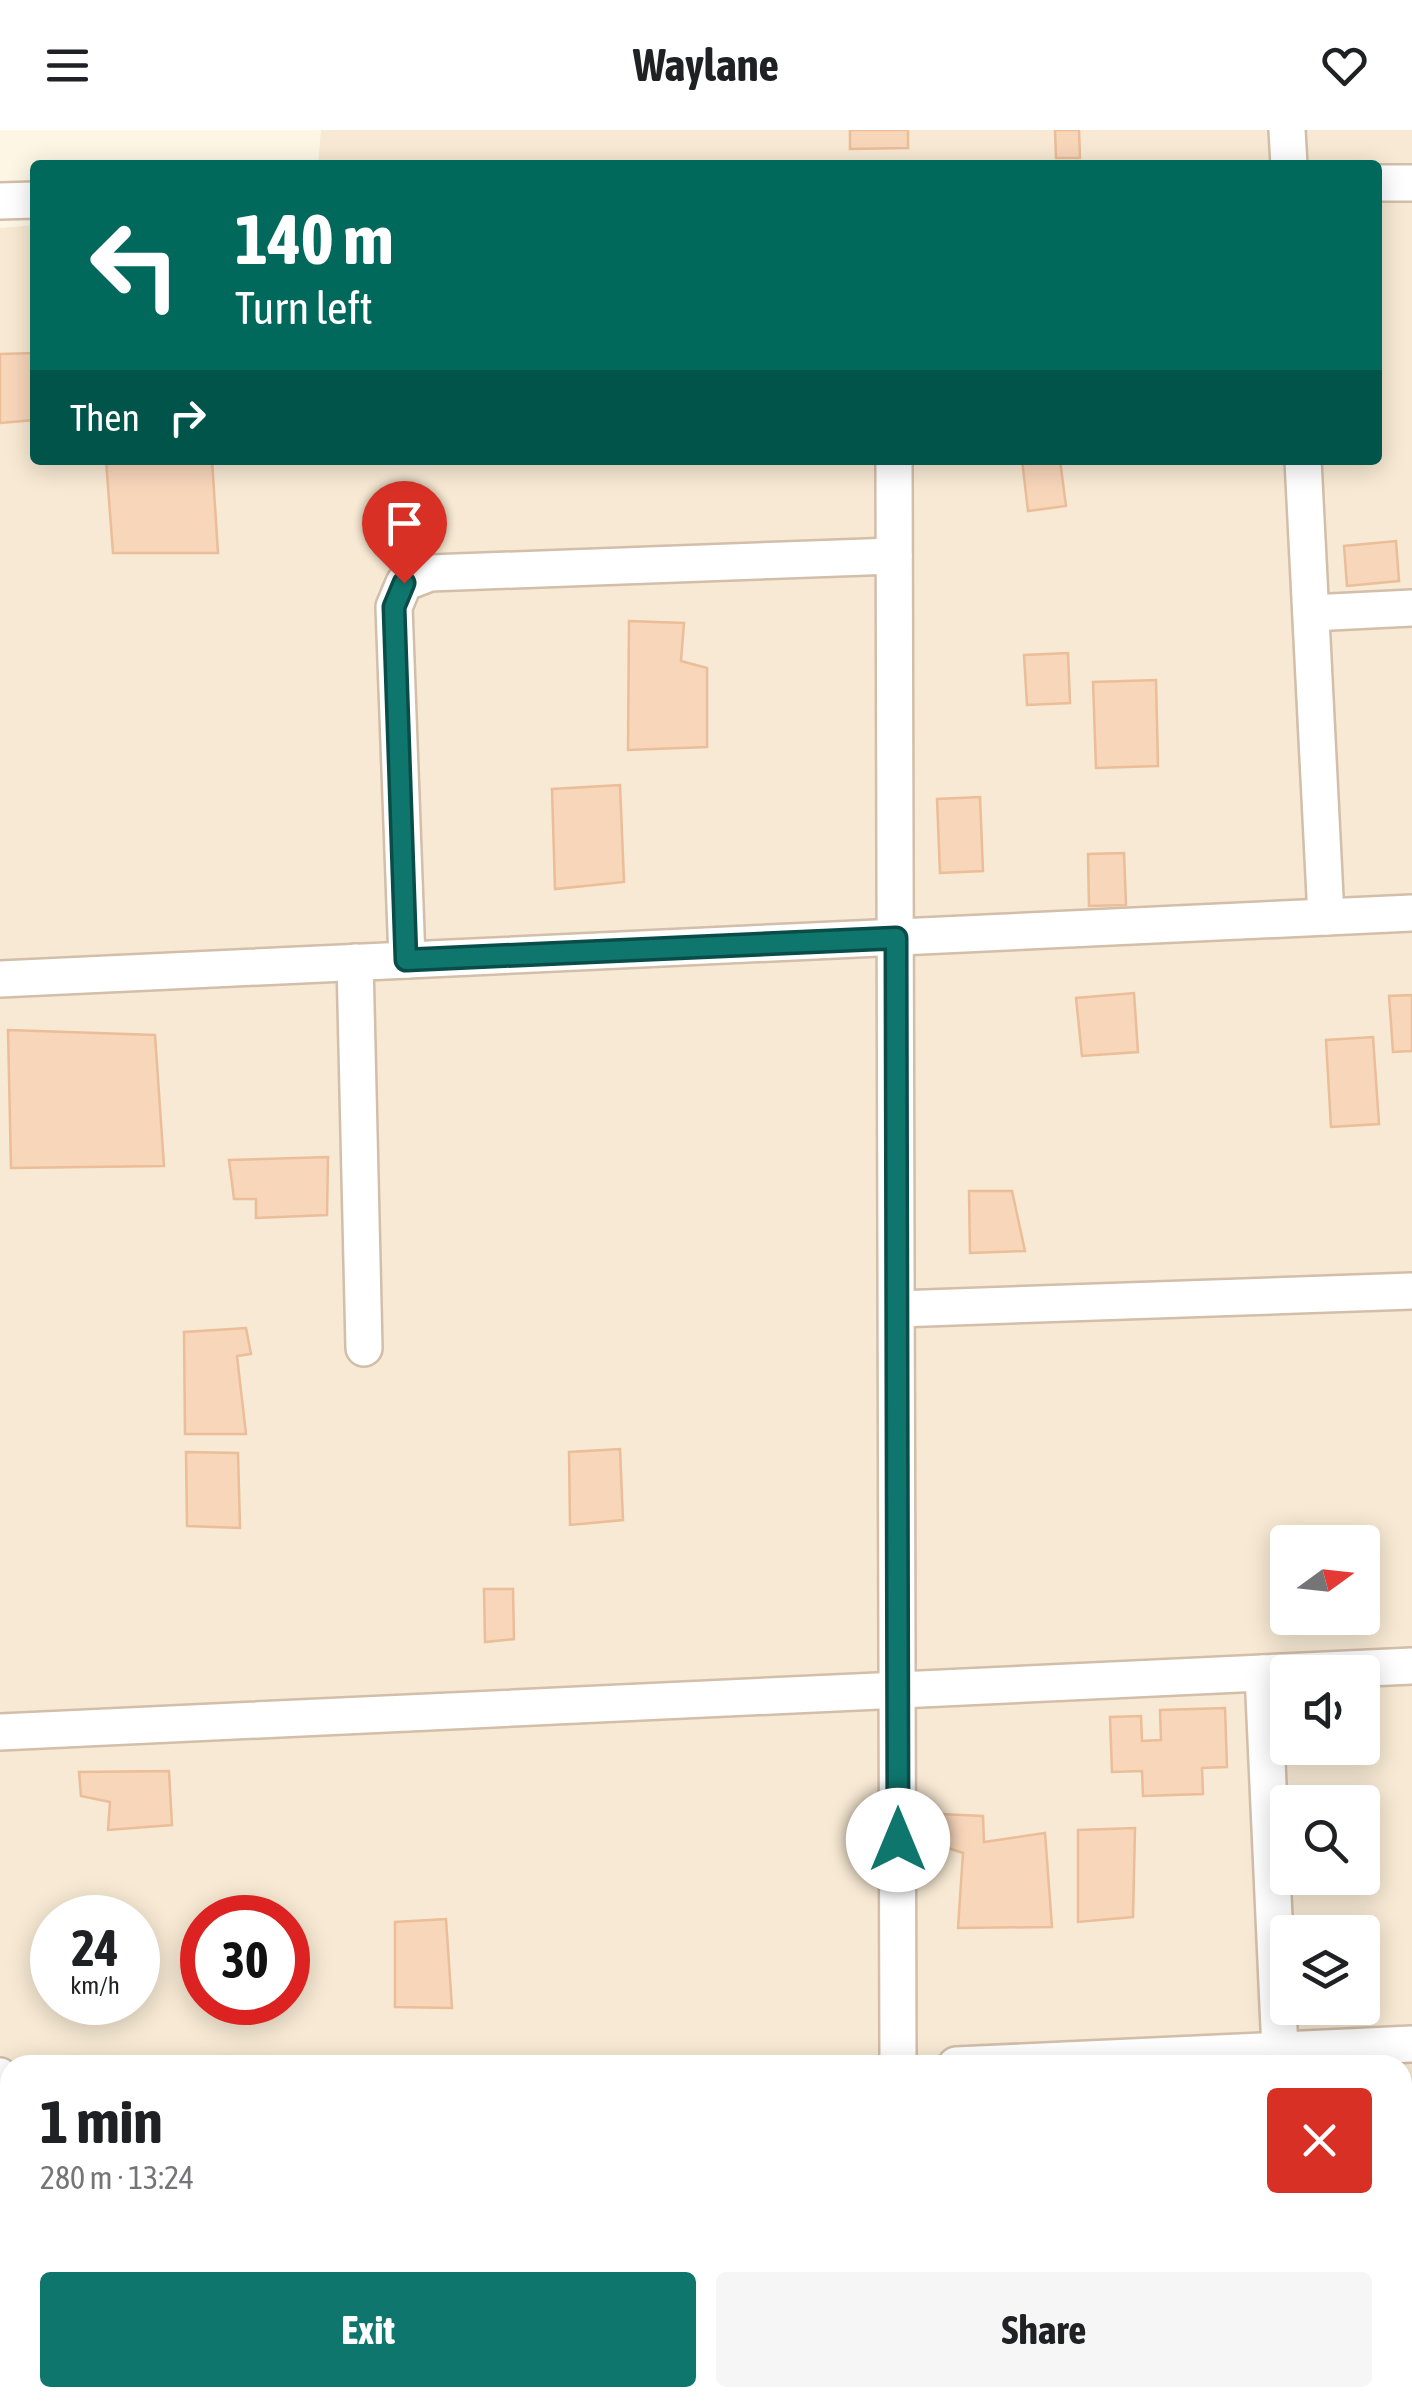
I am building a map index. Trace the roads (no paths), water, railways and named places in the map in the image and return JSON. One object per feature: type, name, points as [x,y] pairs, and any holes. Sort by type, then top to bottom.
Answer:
[{"type":"street","points":[[1287,130],[1289,160]]},
{"type":"street","points":[[1382,182],[1412,183]]},
{"type":"street","points":[[0,202],[30,200]]},
{"type":"street","points":[[894,465],[898,2055]]},
{"type":"street","points":[[1303,465],[1326,917]]},
{"type":"street","points":[[406,960],[394,607],[404,583],[430,573],[894,556]]},
{"type":"street","points":[[1311,613],[1412,608]]},
{"type":"street","points":[[0,979],[1412,913]]},
{"type":"street","points":[[355,962],[364,1348]]},
{"type":"street","points":[[897,1310],[1412,1291]]},
{"type":"street","points":[[0,1732],[1412,1666]]},
{"type":"street","points":[[1263,1673],[1280,2050]]},
{"type":"street","points":[[1172,2055],[1412,2044]]}]
